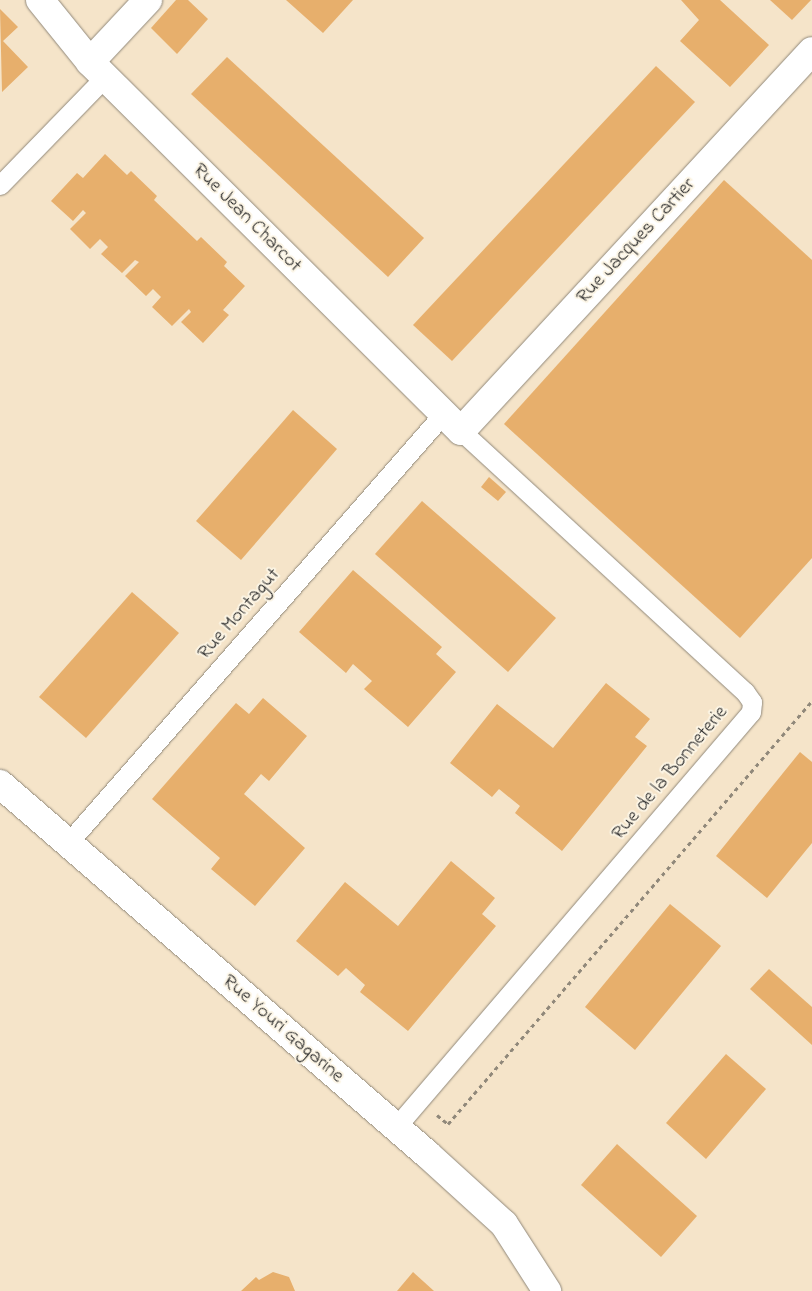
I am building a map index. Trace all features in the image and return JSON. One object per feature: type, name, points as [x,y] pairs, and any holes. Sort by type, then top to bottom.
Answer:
[{"type":"street","name":"Rue Jean Charcot","points":[[40,0],[97,69],[452,423]]},
{"type":"street","points":[[97,69],[148,0]]},
{"type":"street","name":"Rue Jacques Cartier","points":[[452,423],[812,51]]},
{"type":"street","name":"Rue Youri Gagarine","points":[[0,784],[396,1127],[504,1224],[547,1291]]},
{"type":"lane","points":[[0,185],[97,69]]},
{"type":"lane","name":"Rue Montagut","points":[[68,843],[452,423]]},
{"type":"lane","name":"Rue de la Bonneterie","points":[[396,1127],[744,722],[751,712],[752,702],[738,685],[452,423]]},
{"type":"path","points":[[420,1100],[448,1124],[812,702]]},
{"type":"building","points":[[176,0],[188,0],[208,19],[177,54],[151,28]]},
{"type":"building","points":[[286,0],[353,0],[323,33]]},
{"type":"building","points":[[681,0],[720,0],[769,45],[730,87],[680,41],[699,20]]},
{"type":"building","points":[[770,0],[811,0],[792,20]]},
{"type":"building","points":[[0,9],[18,27],[3,41],[28,67],[2,92]]},
{"type":"building","points":[[227,57],[424,238],[388,277],[191,94]]},
{"type":"building","points":[[656,66],[695,102],[452,361],[413,325]]},
{"type":"building","points":[[105,154],[127,175],[131,171],[157,196],[154,200],[197,241],[201,237],[227,262],[224,266],[245,286],[223,310],[229,315],[203,343],[181,322],[191,312],[189,309],[172,326],[152,307],[161,297],[153,289],[146,296],[125,276],[139,262],[135,260],[122,273],[101,254],[108,247],[100,239],[90,249],[70,229],[86,213],[83,210],[73,221],[51,201],[77,173],[83,178]]},
{"type":"building","points":[[724,180],[812,260],[812,558],[740,638],[504,424]]},
{"type":"building","points":[[293,410],[337,449],[241,560],[196,521]]},
{"type":"building","points":[[489,477],[506,492],[498,501],[481,487]]},
{"type":"building","points":[[422,501],[556,618],[508,672],[375,554]]},
{"type":"building","points":[[353,570],[442,647],[436,654],[456,672],[408,727],[364,689],[372,681],[353,664],[346,673],[299,632]]},
{"type":"building","points":[[132,592],[179,633],[86,738],[39,697]]},
{"type":"building","points":[[606,683],[650,719],[635,737],[647,746],[562,851],[515,813],[520,806],[499,789],[492,797],[450,763],[497,704],[553,748]]},
{"type":"building","points":[[263,698],[307,736],[269,781],[261,774],[244,794],[305,848],[255,906],[211,869],[220,858],[152,799],[236,703],[249,714]]},
{"type":"building","points":[[800,752],[812,762],[812,843],[767,898],[716,856]]},
{"type":"building","points":[[451,861],[495,898],[482,914],[496,926],[408,1031],[360,992],[365,985],[346,968],[338,976],[296,941],[345,882],[398,926]]},
{"type":"building","points":[[670,904],[721,946],[635,1050],[585,1007]]},
{"type":"building","points":[[769,969],[812,1007],[812,1045],[750,989]]},
{"type":"building","points":[[726,1054],[766,1089],[706,1159],[666,1123]]},
{"type":"building","points":[[617,1144],[697,1216],[661,1257],[581,1185]]},
{"type":"building","points":[[273,1272],[289,1277],[295,1291],[241,1291],[256,1277],[259,1280]]},
{"type":"building","points":[[413,1272],[434,1291],[397,1291]]}]
